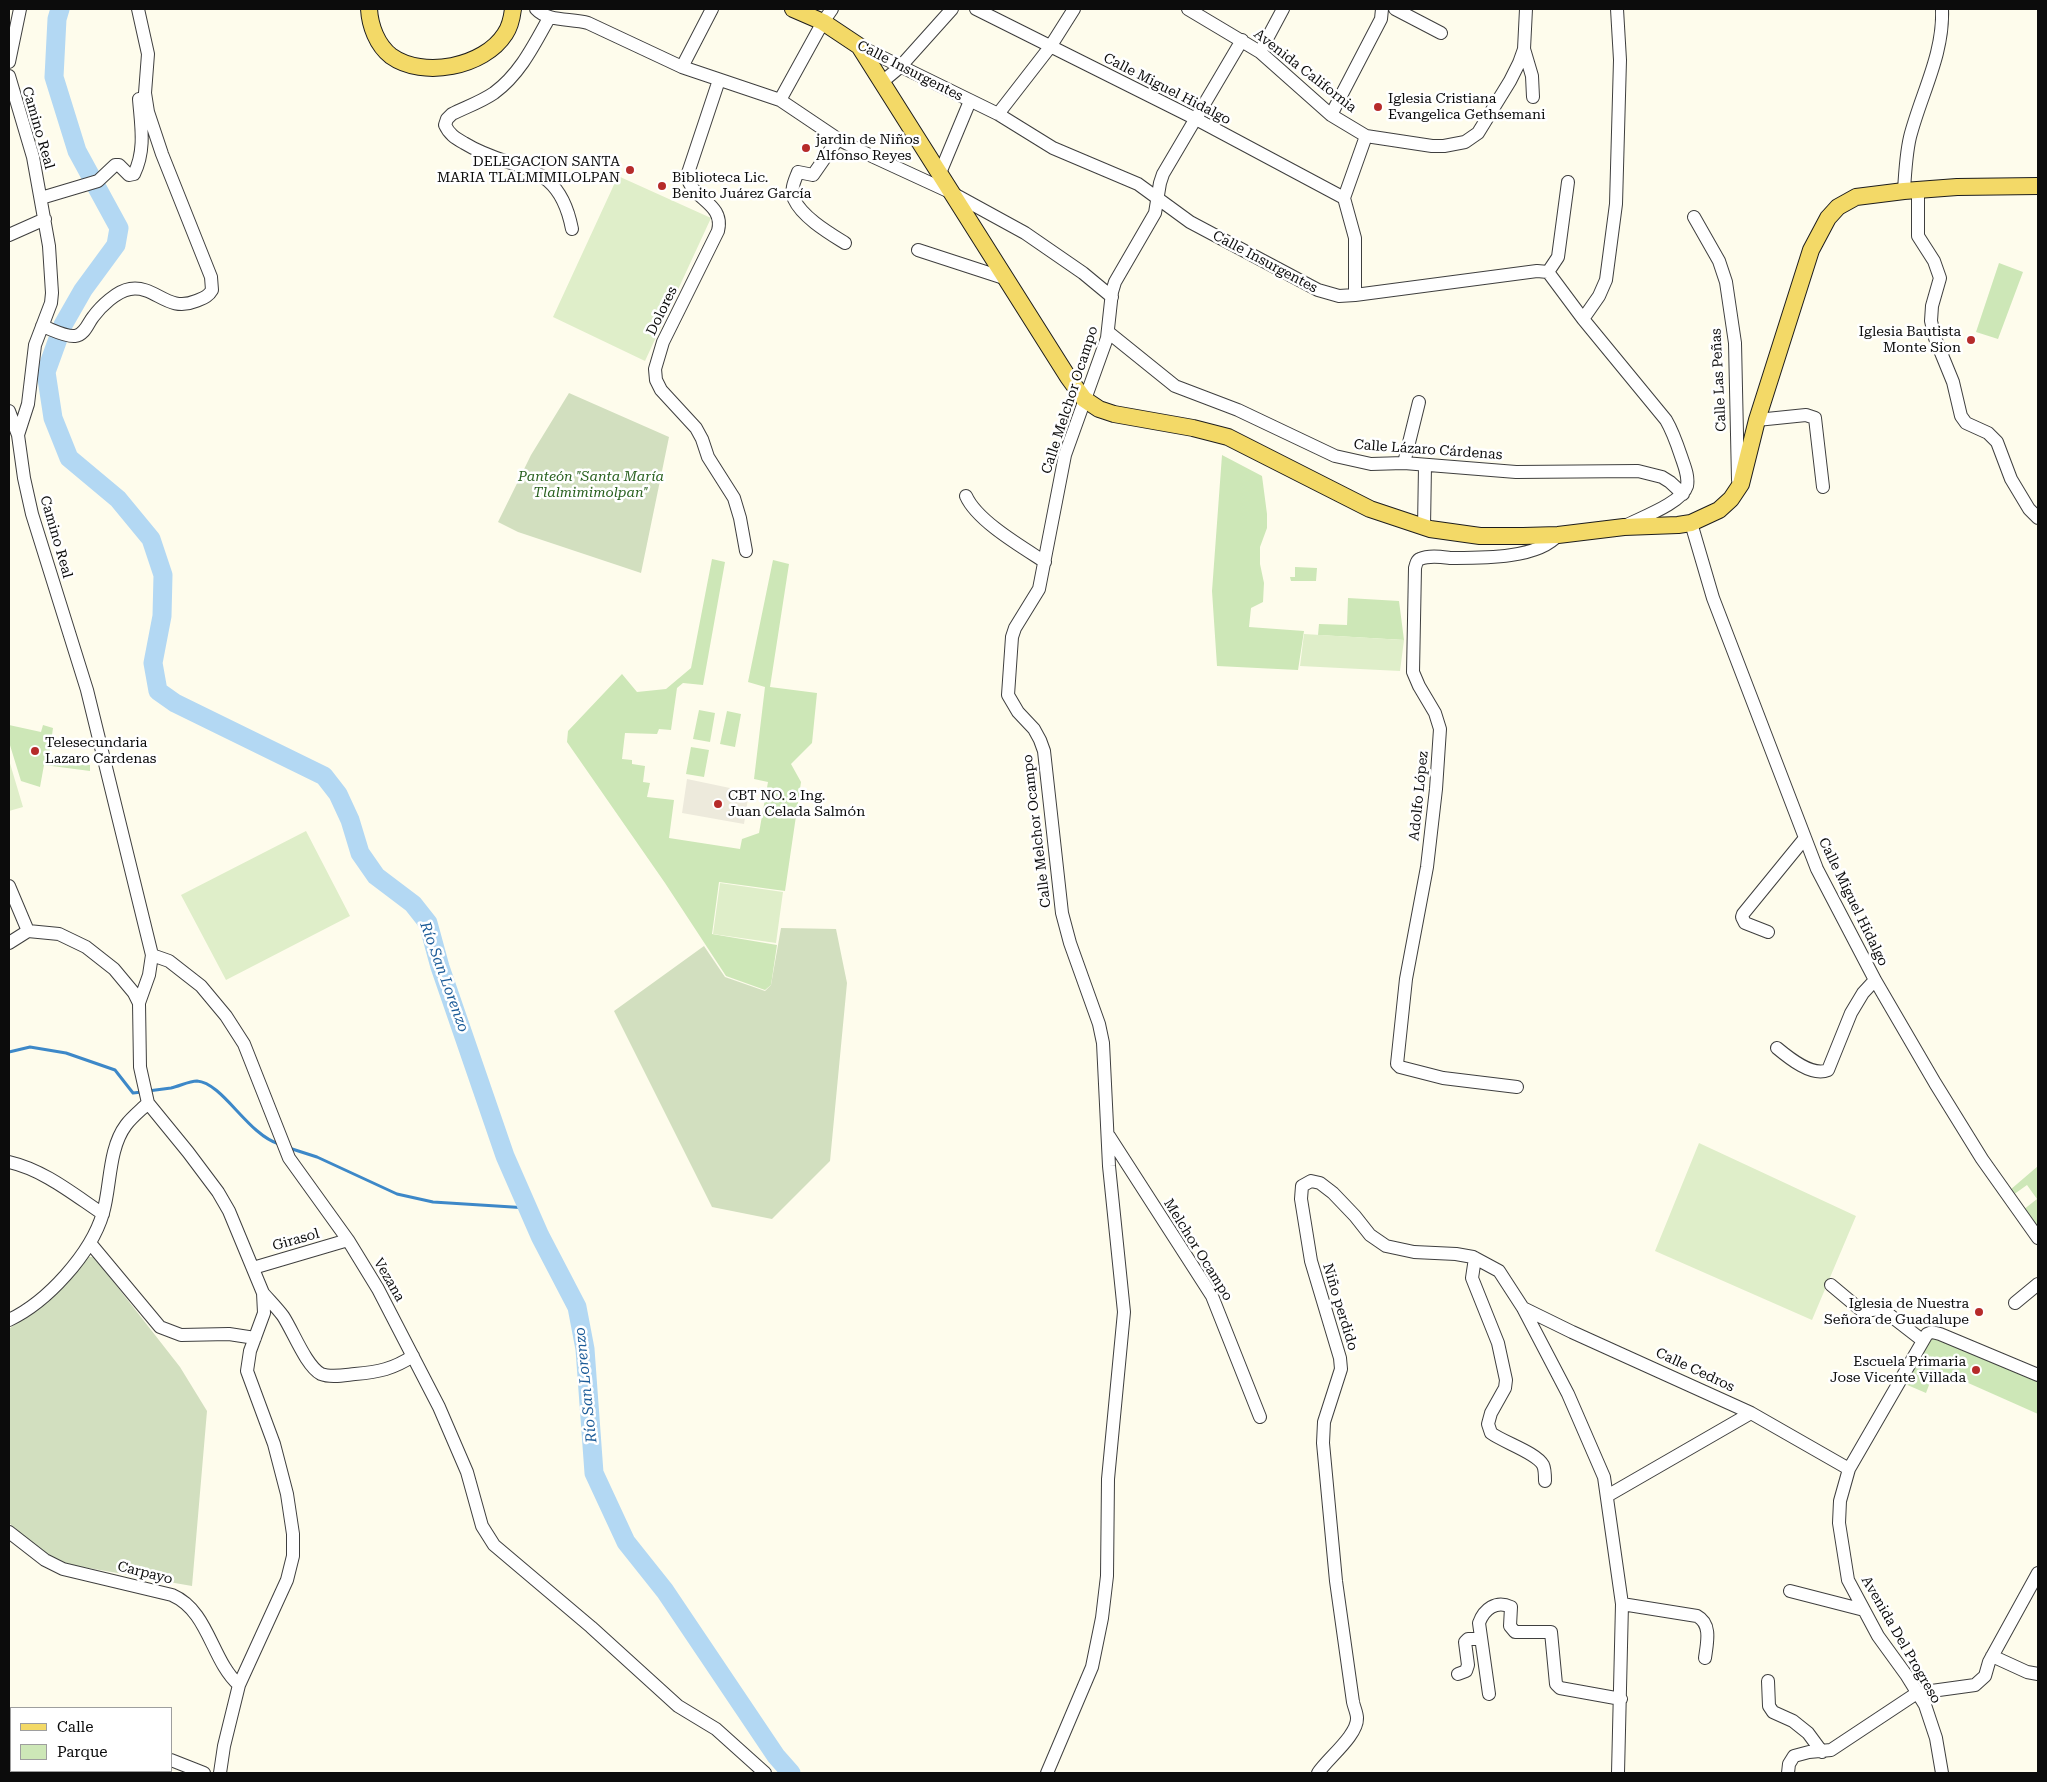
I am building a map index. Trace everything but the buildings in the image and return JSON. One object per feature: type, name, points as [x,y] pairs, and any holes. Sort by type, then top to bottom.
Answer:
[{"type":"main road","points":[[369,9],[371,23],[382,48],[392,56],[415,65],[440,68],[470,61],[495,46],[505,34],[511,21],[513,9]]},
{"type":"main road","name":"Calle Insurgentes","points":[[793,9],[827,15],[859,46]]},
{"type":"main road","points":[[859,46],[1068,377],[1084,399],[1114,414],[1210,431],[1228,437],[1339,495],[1370,509],[1424,527],[1480,536],[1558,535],[1624,527],[1678,525],[1691,523],[1719,510],[1738,490],[1744,476],[1758,420],[1811,250],[1828,218],[1842,204],[1856,197],[1957,187],[2038,186]]},
{"type":"street","points":[[9,62],[20,9]]},
{"type":"street","points":[[42,326],[72,336],[81,334],[96,313],[122,292],[130,289],[143,291],[183,305],[205,298],[212,290],[212,277],[178,195],[148,112],[145,94],[148,62],[138,9]]},
{"type":"street","points":[[536,9],[549,18],[577,20],[588,23],[682,67],[780,100],[838,139],[952,193],[1033,239],[1077,269],[1112,297]]},
{"type":"street","points":[[682,67],[712,9]]},
{"type":"street","points":[[882,82],[900,68],[952,9]]},
{"type":"street","name":"Calle Miguel Hidalgo","points":[[976,9],[1196,119],[1344,198]]},
{"type":"street","points":[[998,114],[1050,47],[1074,9]]},
{"type":"street","name":"Avenida California","points":[[1188,9],[1260,52],[1331,114],[1366,136],[1432,146],[1465,142],[1472,138],[1488,118],[1510,81],[1524,49],[1526,9]]},
{"type":"street","points":[[1260,52],[1283,9]]},
{"type":"street","points":[[1331,114],[1381,19],[1382,9]]},
{"type":"street","points":[[1395,9],[1440,33]]},
{"type":"street","points":[[1583,319],[1606,280],[1616,204],[1620,60],[1617,9]]},
{"type":"street","points":[[1942,9],[1940,40],[1934,66],[1910,135],[1907,150],[1918,236],[1934,261],[1940,278],[1932,306],[1931,321],[1935,338],[1953,382],[1960,416],[1966,423],[1988,433],[1997,442],[2011,479],[2029,509],[2038,518]]},
{"type":"street","points":[[780,100],[827,15]]},
{"type":"street","points":[[549,18],[529,55],[504,85],[492,94],[452,114],[447,119],[445,125],[453,137],[476,151],[493,158],[530,168],[541,174],[564,200],[569,211],[572,229]]},
{"type":"street","name":"Calle Melchor Ocampo","points":[[1047,1773],[1092,1666],[1102,1618],[1107,1576],[1108,1479],[1124,1312],[1115,1234],[1103,1043],[1099,1024],[1070,943],[1062,913],[1044,751],[1040,740],[1015,708],[1008,695],[1012,637],[1015,628],[1039,589],[1065,455],[1108,332],[1115,282],[1155,213],[1163,174],[1242,40]]},
{"type":"street","name":"Calle Insurgentes","points":[[859,46],[900,68],[998,114],[1053,148],[1138,184],[1190,222],[1310,287],[1328,294],[1339,296],[1355,295],[1537,271],[1548,272]]},
{"type":"street","points":[[1524,49],[1532,76],[1533,97]]},
{"type":"street","points":[[41,198],[98,181],[115,165],[119,165],[129,174],[134,174],[141,161],[139,92],[148,62]]},
{"type":"street","name":"Camino Real","points":[[9,76],[33,157],[45,218],[52,293],[51,303],[35,345],[28,404],[18,435],[32,514],[87,690],[152,955],[149,975],[140,1003],[140,1067],[147,1100]]},
{"type":"street","name":"Dolores","points":[[719,80],[687,176],[692,188],[716,211],[720,222],[718,231],[664,342],[655,369],[656,380],[660,390],[696,428],[708,457],[734,498],[746,551]]},
{"type":"street","points":[[940,173],[970,101]]},
{"type":"street","points":[[1355,295],[1355,238],[1344,198],[1366,136]]},
{"type":"street","points":[[838,139],[817,172],[813,175],[798,172],[794,180],[793,192],[794,199],[811,218],[845,244]]},
{"type":"street","points":[[1568,182],[1558,258],[1548,272],[1583,319],[1666,420],[1687,475],[1686,488],[1683,494],[1672,502],[1624,527]]},
{"type":"street","name":"Calle Las Peñas","points":[[1694,217],[1719,261],[1726,282],[1735,350],[1738,490]]},
{"type":"street","points":[[9,235],[45,218]]},
{"type":"street","points":[[918,250],[1006,279]]},
{"type":"street","name":"Calle Lázaro Cárdenas","points":[[1108,332],[1175,386],[1238,410],[1335,456],[1371,464],[1404,464],[1530,472],[1638,471],[1662,477],[1683,494]]},
{"type":"street","points":[[1404,464],[1420,402]]},
{"type":"street","points":[[9,410],[18,435]]},
{"type":"street","points":[[1758,420],[1806,415],[1815,418],[1823,487]]},
{"type":"street","points":[[1424,527],[1425,466]]},
{"type":"street","points":[[966,496],[976,512],[1013,541],[1045,562]]},
{"type":"street","name":"Calle Miguel Hidalgo","points":[[1691,523],[1713,598],[1817,869],[1875,980],[1982,1159],[2038,1238]]},
{"type":"street","name":"Adolfo López","points":[[1517,1087],[1443,1078],[1400,1067],[1397,1064],[1406,979],[1427,867],[1436,789],[1440,728],[1436,713],[1419,686],[1413,672],[1415,568],[1416,562],[1428,557],[1470,558],[1523,553],[1548,544],[1558,535]]},
{"type":"street","points":[[1768,932],[1745,923],[1742,917],[1743,914],[1805,838]]},
{"type":"street","points":[[9,886],[28,930]]},
{"type":"street","points":[[9,943],[28,930],[59,934],[86,947],[126,982],[140,1003]]},
{"type":"street","name":"Vezana","points":[[152,955],[169,961],[197,982],[226,1016],[248,1053],[289,1158],[348,1240],[378,1289],[439,1407],[467,1472],[482,1526],[487,1537],[591,1627],[678,1706],[722,1734],[765,1773]]},
{"type":"street","points":[[1777,1048],[1799,1065],[1820,1071],[1828,1070],[1850,1012],[1875,980]]},
{"type":"street","points":[[9,1320],[55,1286],[90,1243],[103,1214],[119,1140],[126,1126],[147,1100],[218,1192],[229,1211],[263,1293],[264,1313],[250,1351],[246,1371],[274,1444],[287,1494],[293,1534],[292,1556],[287,1580],[239,1685],[224,1746],[220,1773]]},
{"type":"street","name":"Melchor Ocampo","points":[[1108,1134],[1212,1296],[1260,1417]]},
{"type":"street","points":[[9,1162],[32,1168],[103,1214]]},
{"type":"street","name":"Niño perdido","points":[[1319,1771],[1348,1738],[1355,1727],[1357,1718],[1353,1702],[1336,1581],[1322,1443],[1324,1422],[1341,1369],[1340,1358],[1311,1261],[1301,1199],[1302,1186],[1310,1181],[1320,1183],[1333,1193],[1370,1235],[1386,1246],[1414,1252],[1456,1254],[1475,1258],[1499,1271],[1522,1308]]},
{"type":"street","name":"Girasol","points":[[253,1268],[348,1240]]},
{"type":"street","points":[[90,1243],[160,1327],[181,1335],[229,1334],[255,1338]]},
{"type":"street","points":[[1475,1258],[1472,1278],[1498,1343],[1506,1380],[1505,1388],[1491,1413],[1488,1424],[1491,1433],[1502,1441],[1536,1457],[1543,1466],[1545,1481]]},
{"type":"street","points":[[2015,1303],[2038,1284]]},
{"type":"street","points":[[1831,1285],[1862,1311],[1882,1309],[1925,1337],[1932,1332],[1940,1334],[2038,1375]]},
{"type":"street","points":[[263,1293],[278,1309],[309,1362],[316,1371],[323,1375],[371,1373],[391,1369],[413,1356]]},
{"type":"street","points":[[1522,1308],[1568,1394],[1604,1477],[1622,1604],[1618,1773]]},
{"type":"street","name":"Calle Cedros","points":[[1522,1308],[1752,1413],[1849,1469]]},
{"type":"street","name":"Avenida Del Progreso","points":[[1925,1337],[1849,1469],[1840,1501],[1839,1523],[1841,1547],[1848,1580],[1878,1636],[1925,1706],[1936,1738],[1942,1773]]},
{"type":"street","points":[[1607,1496],[1752,1413]]},
{"type":"street","name":"Carpayo","points":[[9,1532],[45,1560],[63,1569],[172,1595],[180,1599],[193,1610],[224,1668],[239,1685]]},
{"type":"street","points":[[1788,1773],[1789,1764],[1794,1756],[1809,1752],[1831,1750],[1917,1693],[1975,1685],[1985,1676],[1992,1656],[2038,1573]]},
{"type":"street","points":[[1790,1591],[1864,1610]]},
{"type":"street","points":[[1622,1604],[1697,1616],[1703,1619],[1707,1629],[1705,1658]]},
{"type":"street","points":[[1489,1694],[1479,1623],[1483,1613],[1490,1607],[1497,1605],[1509,1606],[1512,1610],[1510,1626],[1515,1632],[1551,1632],[1556,1684],[1560,1688],[1621,1699]]},
{"type":"street","points":[[1458,1674],[1466,1671],[1468,1666],[1465,1642],[1468,1639],[1481,1639]]},
{"type":"street","points":[[1992,1656],[2027,1672],[2038,1674]]},
{"type":"street","points":[[1768,1681],[1769,1706],[1773,1712],[1793,1721],[1808,1732],[1822,1752]]},
{"type":"street","points":[[172,1760],[204,1773]]},
{"type":"green space","points":[[618,176],[711,218],[645,361],[553,317]]},
{"type":"green space","points":[[1999,263],[2023,272],[1998,339],[1976,332]]},
{"type":"green space","name":"Panteón \"Santa María Tlalmimimolpan\"","points":[[569,393],[669,437],[641,573],[518,532],[498,522],[531,455]]},
{"type":"green space","points":[[1222,455],[1262,476],[1267,514],[1267,528],[1260,547],[1260,564],[1264,583],[1263,602],[1251,608],[1249,627],[1304,631],[1298,670],[1217,666],[1212,591]]},
{"type":"green space","points":[[712,559],[725,562],[703,685],[683,683],[677,688],[671,730],[659,729],[657,734],[625,733],[622,759],[632,760],[632,764],[645,766],[643,782],[650,783],[647,797],[674,800],[669,838],[740,849],[742,839],[759,833],[768,782],[754,779],[765,687],[748,682],[773,560],[789,564],[770,687],[817,693],[812,743],[791,764],[801,782],[785,891],[719,882],[712,934],[777,945],[771,985],[765,990],[726,976],[665,883],[567,742],[568,731],[622,674],[637,692],[666,689],[691,668]]},
{"type":"green space","points":[[1295,567],[1317,568],[1316,581],[1291,581],[1290,577],[1295,577]]},
{"type":"green space","points":[[1348,598],[1399,601],[1404,640],[1318,635],[1319,624],[1347,625]]},
{"type":"green space","points":[[1304,634],[1404,640],[1400,671],[1300,666]]},
{"type":"green space","points":[[699,710],[715,713],[710,742],[693,739]]},
{"type":"green space","points":[[727,711],[741,714],[735,747],[720,744]]},
{"type":"green space","points":[[9,725],[41,732],[43,725],[53,728],[49,757],[90,765],[90,771],[44,765],[40,787],[21,781],[9,742]]},
{"type":"green space","points":[[691,747],[709,750],[704,777],[686,774]]},
{"type":"green space","points":[[9,760],[23,807],[9,811]]},
{"type":"green space","points":[[306,831],[350,916],[226,980],[181,895]]},
{"type":"green space","points":[[720,883],[783,892],[776,943],[713,934]]},
{"type":"green space","points":[[781,928],[836,929],[847,983],[830,1161],[772,1219],[712,1207],[614,1011],[704,946],[725,977],[765,991],[771,985]]},
{"type":"green space","points":[[1699,1143],[1856,1216],[1812,1320],[1655,1251]]},
{"type":"green space","points":[[2038,1166],[2038,1232],[2023,1210],[2037,1199],[2027,1185],[2013,1195],[2010,1190]]},
{"type":"green space","points":[[85,1257],[94,1257],[180,1367],[207,1411],[192,1586],[54,1562],[9,1523],[9,1329],[62,1287]]},
{"type":"green space","points":[[1930,1339],[1939,1339],[2038,1380],[2038,1414],[1939,1370],[1943,1362],[1920,1354]]},
{"type":"green space","points":[[1916,1363],[1935,1369],[1926,1393],[1905,1384]]},
{"type":"shaded area","points":[[687,779],[749,792],[744,824],[682,813]]},
{"type":"waterway","name":"Río San Lorenzo","points":[[60,9],[57,19],[54,77],[77,151],[119,228],[116,245],[83,290],[63,325],[46,372],[53,418],[69,458],[118,499],[151,539],[163,575],[162,616],[153,663],[158,691],[175,703],[324,776],[338,794],[350,820],[360,853],[376,876],[413,904],[428,923],[440,967],[505,1156],[540,1236],[577,1307],[585,1349],[594,1473],[626,1542],[665,1591],[776,1756],[791,1773]]},
{"type":"waterway","points":[[9,1052],[30,1047],[66,1053],[115,1070],[133,1093],[142,1092]]},
{"type":"waterway","points":[[148,1091],[171,1088],[194,1081],[207,1084],[226,1099],[256,1130],[267,1139],[279,1144]]},
{"type":"waterway","points":[[289,1148],[317,1157],[397,1194],[433,1202],[528,1208]]},
{"type":"place","name":"Iglesia Cristiana Evangelica Gethsemani","points":[[1378,107]]},
{"type":"place","name":"jardin de Niños Alfonso Reyes","points":[[806,148]]},
{"type":"place","name":"DELEGACION SANTA MARIA TLALMIMILOLPAN","points":[[630,170]]},
{"type":"place","name":"Biblioteca Lic. Benito Juárez García","points":[[662,186]]},
{"type":"place","name":"Iglesia Bautista Monte Sion","points":[[1971,340]]},
{"type":"place","name":"Telesecundaria Lazaro Cardenas","points":[[35,751]]},
{"type":"place","name":"CBT NO. 2 Ing. Juan Celada Salmón","points":[[718,804]]},
{"type":"place","name":"Iglesia de Nuestra Señora de Guadalupe","points":[[1979,1312]]},
{"type":"place","name":"Escuela Primaria Jose Vicente Villada","points":[[1976,1370]]}]
